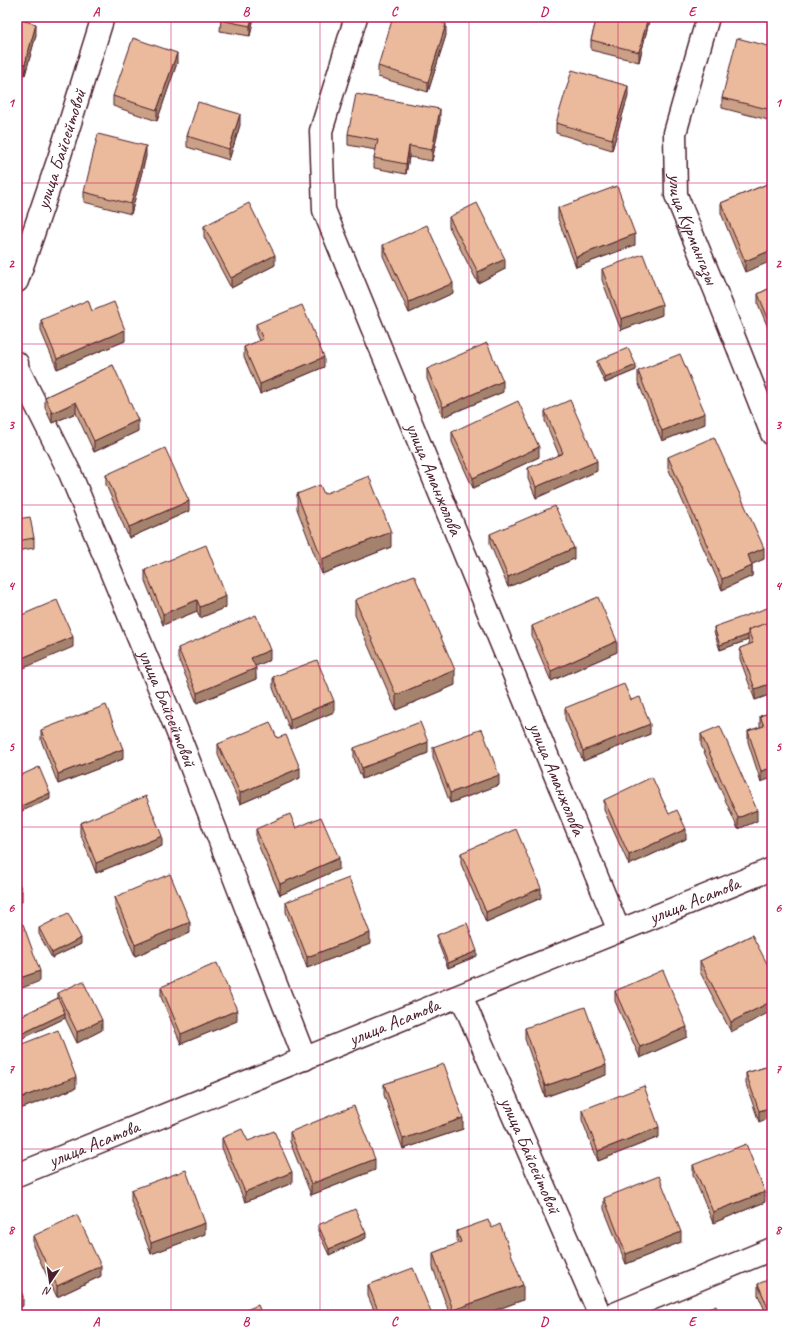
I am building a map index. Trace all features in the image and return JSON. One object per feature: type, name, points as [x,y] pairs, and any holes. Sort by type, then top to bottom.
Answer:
[{"type":"street","name":"улица Байсейтовой","points":[[17,281],[59,158],[103,17]]},
{"type":"street","name":"улица Аманжолова","points":[[356,17],[321,131],[324,210],[619,931]]},
{"type":"street","name":"улица Курмангазы","points":[[708,17],[675,133],[676,194],[772,434]]},
{"type":"street","name":"улица Байсейтовой","points":[[17,363],[17,367],[70,474],[173,720],[305,1059]]},
{"type":"street","name":"улица Асатова","points":[[17,1175],[772,869]]},
{"type":"street","name":"улица Байсейтовой","points":[[461,996],[600,1315]]},
{"type":"street","points":[[612,1315],[772,1249]]},
{"type":"building","points":[[221,17],[252,17],[250,26],[220,20]]},
{"type":"building","points":[[393,17],[423,17],[446,24],[428,82],[378,66]]},
{"type":"building","points":[[597,17],[648,17],[639,52],[591,40]]},
{"type":"building","points":[[17,19],[36,24],[25,64],[17,62]]},
{"type":"building","points":[[133,38],[177,53],[157,110],[113,96]]},
{"type":"building","points":[[737,38],[772,47],[772,110],[722,98]]},
{"type":"building","points":[[572,70],[628,86],[612,139],[556,123]]},
{"type":"building","points":[[356,94],[440,109],[432,150],[409,146],[406,164],[374,158],[378,140],[348,134]]},
{"type":"building","points":[[198,102],[240,114],[229,149],[187,136]]},
{"type":"building","points":[[98,134],[146,146],[131,204],[84,192]]},
{"type":"building","points":[[772,182],[772,250],[745,261],[721,203]]},
{"type":"building","points":[[617,186],[635,234],[576,257],[558,208]]},
{"type":"building","points":[[249,203],[275,255],[231,278],[204,226]]},
{"type":"building","points":[[477,203],[505,259],[478,272],[449,217]]},
{"type":"building","points":[[427,225],[453,283],[409,302],[383,245]]},
{"type":"building","points":[[643,254],[662,304],[621,319],[602,269]]},
{"type":"building","points":[[772,287],[772,327],[758,294]]},
{"type":"building","points":[[88,300],[92,311],[114,302],[125,330],[57,359],[41,320]]},
{"type":"building","points":[[302,305],[324,357],[260,384],[244,347],[263,339],[256,324]]},
{"type":"building","points":[[487,343],[503,381],[443,407],[427,369]]},
{"type":"building","points":[[628,348],[636,365],[605,378],[597,361]]},
{"type":"building","points":[[680,354],[705,413],[662,431],[638,371]]},
{"type":"building","points":[[113,365],[138,420],[94,441],[76,402],[52,413],[45,397]]},
{"type":"building","points":[[570,400],[597,461],[536,487],[528,468],[563,453],[545,411]]},
{"type":"building","points":[[518,401],[539,447],[473,478],[452,432]]},
{"type":"building","points":[[714,437],[764,548],[748,555],[752,566],[722,579],[668,457]]},
{"type":"building","points":[[165,448],[189,501],[129,527],[106,475]]},
{"type":"building","points":[[369,476],[391,532],[322,559],[297,494],[320,485],[324,494]]},
{"type":"building","points":[[555,506],[574,548],[508,577],[490,534]]},
{"type":"building","points":[[30,517],[34,538],[17,541],[17,519]]},
{"type":"building","points":[[206,545],[226,596],[200,607],[197,600],[163,614],[145,570]]},
{"type":"building","points":[[414,575],[455,670],[396,695],[355,600]]},
{"type":"building","points":[[598,597],[617,641],[551,671],[532,626]]},
{"type":"building","points":[[57,600],[73,637],[17,660],[17,617]]},
{"type":"building","points":[[770,607],[772,612],[772,621],[748,630],[748,635],[720,645],[714,627]]},
{"type":"building","points":[[256,615],[270,650],[251,658],[256,668],[197,693],[178,648]]},
{"type":"building","points":[[772,621],[772,683],[755,689],[740,648],[753,643],[748,630]]},
{"type":"building","points":[[317,660],[334,701],[290,719],[273,677]]},
{"type":"building","points":[[624,684],[631,700],[640,697],[650,724],[583,751],[565,708]]},
{"type":"building","points":[[106,705],[123,749],[58,774],[41,730]]},
{"type":"building","points":[[772,712],[772,768],[761,771],[748,731],[764,726],[760,716]]},
{"type":"building","points":[[270,722],[277,738],[286,735],[300,768],[240,793],[218,744]]},
{"type":"building","points":[[420,722],[428,742],[362,768],[354,748]]},
{"type":"building","points":[[720,726],[757,810],[738,818],[701,734]]},
{"type":"building","points":[[482,729],[499,775],[450,793],[433,747]]},
{"type":"building","points":[[39,767],[50,793],[19,807],[17,803],[17,777]]},
{"type":"building","points":[[652,777],[669,814],[677,810],[686,829],[629,855],[604,800]]},
{"type":"building","points":[[146,796],[162,836],[96,863],[80,823]]},
{"type":"building","points":[[290,814],[296,828],[321,817],[339,858],[280,884],[256,829]]},
{"type":"building","points":[[516,829],[541,888],[486,912],[461,853]]},
{"type":"building","points":[[170,874],[190,922],[135,945],[115,897]]},
{"type":"building","points":[[17,878],[22,891],[17,893]]},
{"type":"building","points":[[349,878],[370,933],[307,957],[286,902]]},
{"type":"building","points":[[68,913],[81,938],[52,953],[39,928]]},
{"type":"building","points":[[467,923],[477,951],[448,963],[437,935]]},
{"type":"building","points":[[23,924],[40,971],[17,979],[17,927]]},
{"type":"building","points":[[752,935],[772,973],[772,1001],[731,1022],[700,961]]},
{"type":"building","points":[[217,963],[237,1010],[181,1034],[161,987]]},
{"type":"building","points":[[663,970],[687,1027],[640,1047],[615,991]]},
{"type":"building","points":[[83,981],[102,1020],[77,1032],[58,993]]},
{"type":"building","points":[[58,998],[65,1013],[17,1036],[17,1018]]},
{"type":"building","points":[[585,1007],[606,1065],[545,1086],[525,1028]]},
{"type":"building","points":[[58,1030],[76,1077],[20,1098],[17,1089],[17,1046]]},
{"type":"building","points":[[444,1064],[463,1118],[403,1139],[384,1084]]},
{"type":"building","points":[[772,1065],[772,1091],[769,1092],[772,1107],[759,1111],[746,1073]]},
{"type":"building","points":[[644,1086],[659,1127],[598,1151],[582,1110]]},
{"type":"building","points":[[354,1106],[375,1159],[311,1184],[290,1132]]},
{"type":"building","points":[[242,1129],[248,1141],[274,1131],[292,1172],[245,1192],[222,1138]]},
{"type":"building","points":[[746,1144],[765,1192],[713,1212],[693,1165]]},
{"type":"building","points":[[186,1170],[205,1223],[151,1243],[131,1190]]},
{"type":"building","points":[[659,1176],[681,1232],[626,1254],[604,1198]]},
{"type":"building","points":[[355,1209],[366,1233],[329,1249],[318,1225]]},
{"type":"building","points":[[77,1215],[101,1266],[57,1286],[33,1236]]},
{"type":"building","points":[[488,1220],[492,1228],[500,1224],[523,1285],[453,1310],[433,1253],[461,1242],[457,1231]]},
{"type":"building","points":[[413,1268],[432,1315],[380,1315],[368,1285]]},
{"type":"building","points":[[772,1278],[772,1315],[771,1315],[758,1284]]},
{"type":"building","points":[[17,1280],[23,1296],[17,1298]]},
{"type":"building","points":[[258,1305],[262,1315],[246,1315],[244,1311]]},
{"type":"building","points":[[716,1306],[719,1315],[693,1315]]},
{"type":"building","points":[[322,1312],[323,1315],[314,1315]]}]
